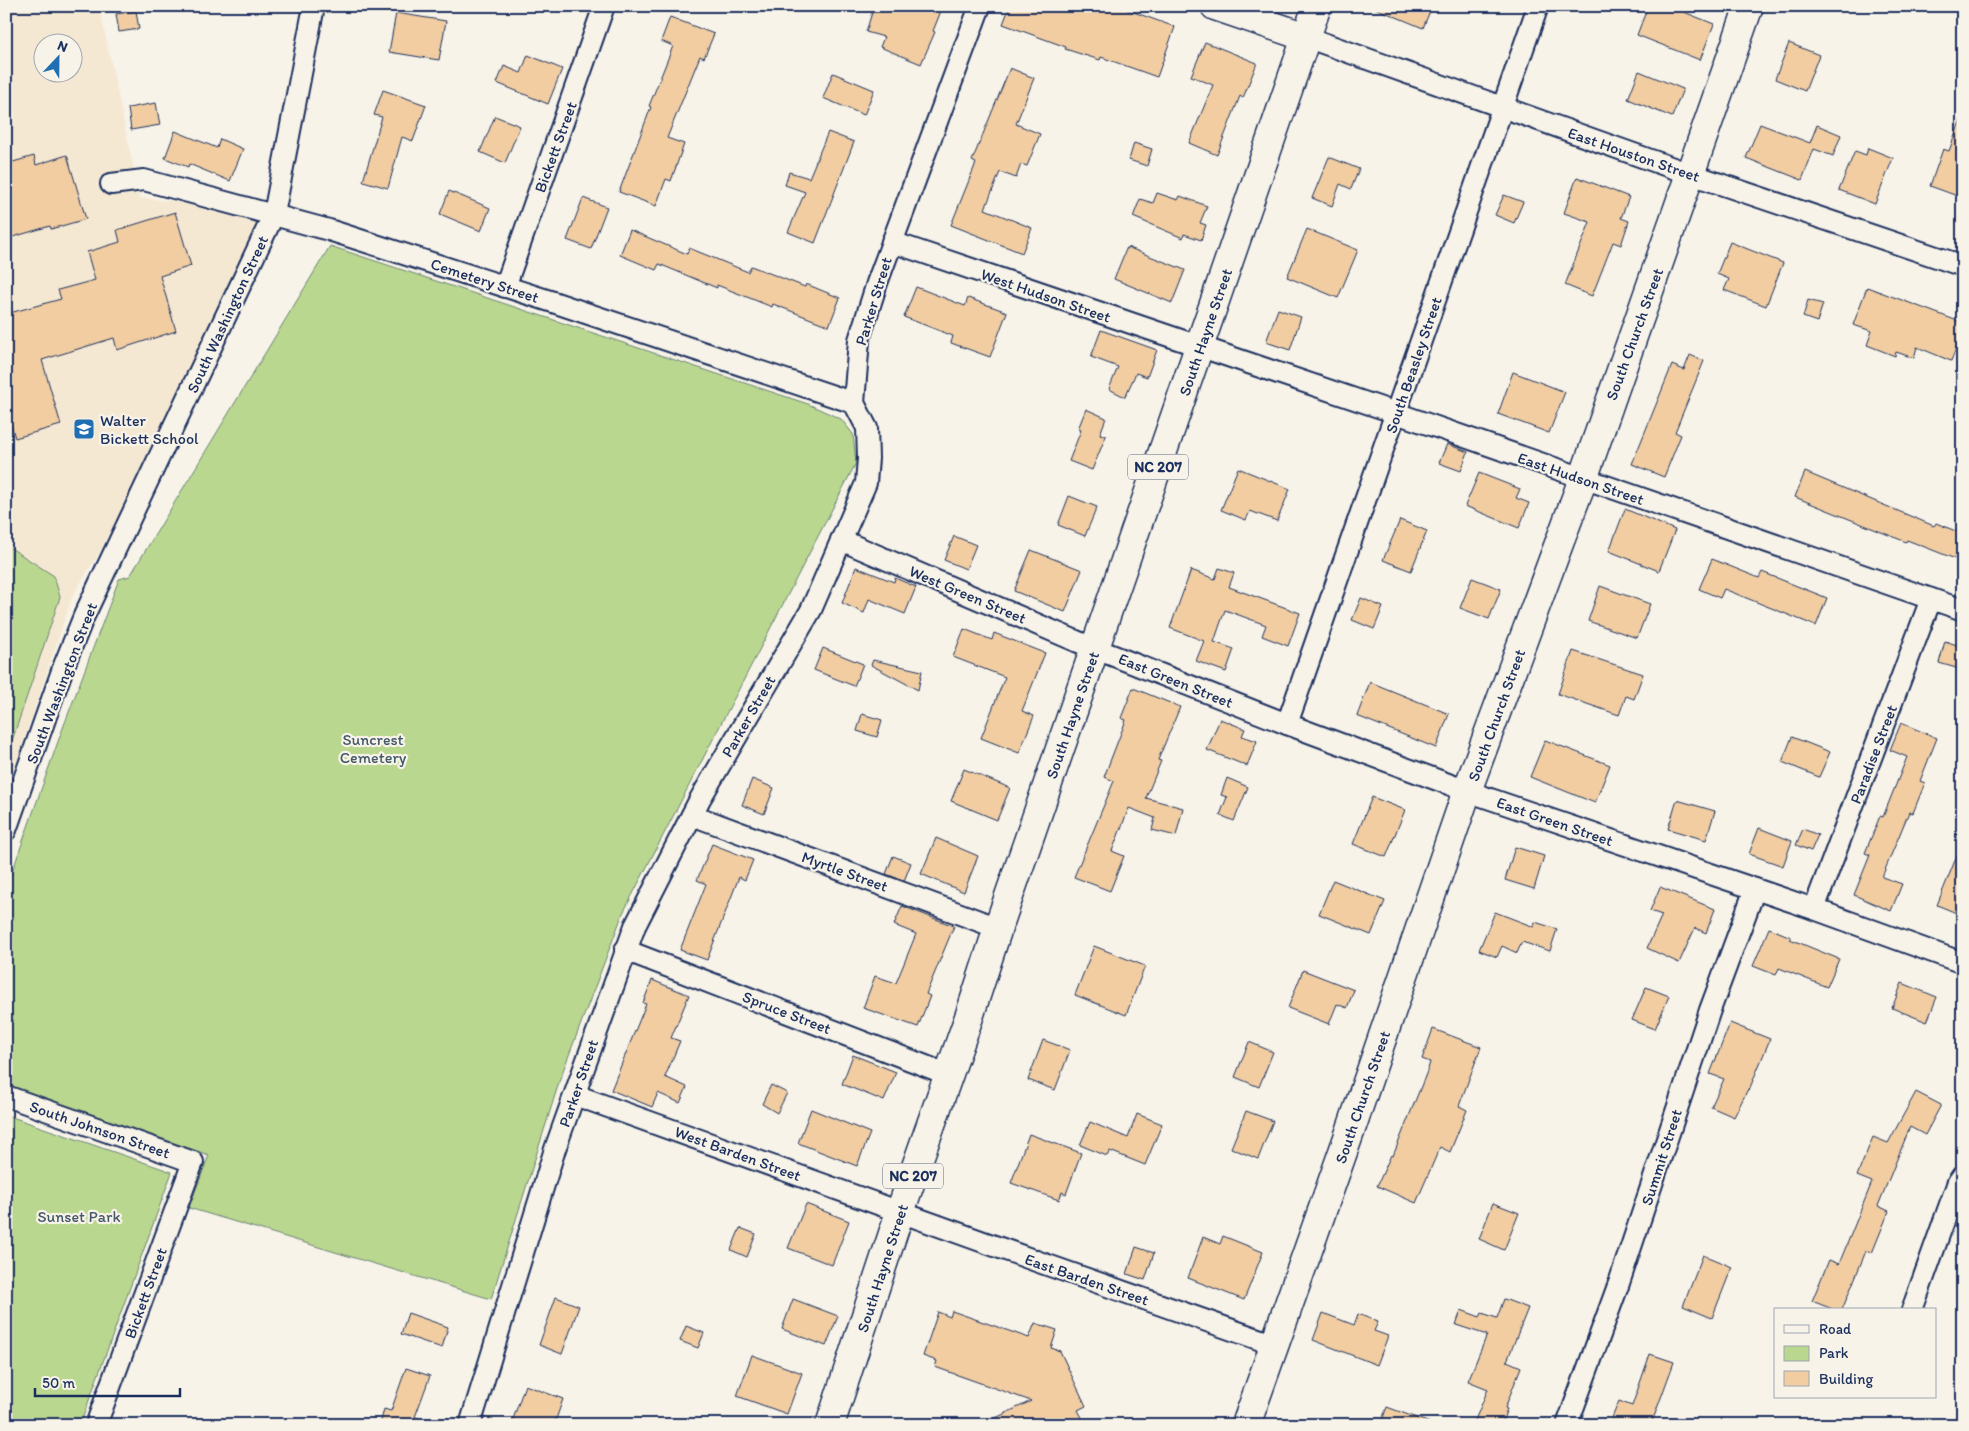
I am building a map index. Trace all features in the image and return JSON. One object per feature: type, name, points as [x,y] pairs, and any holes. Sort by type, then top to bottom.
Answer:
[{"type":"street","name":"South Washington Street","points":[[6,830],[63,668],[84,616],[274,214],[314,6]]},
{"type":"street","name":"Bickett Street","points":[[504,287],[604,6]]},
{"type":"street","name":"Parker Street","points":[[470,1425],[555,1150],[635,926],[700,799],[811,610],[866,484],[868,458],[867,428],[854,403],[859,340],[866,313],[980,6]]},
{"type":"street","points":[[1215,6],[1306,37]]},
{"type":"street","name":"South Hayne Street","points":[[830,1425],[900,1212],[949,1075],[998,928],[1317,6]]},
{"type":"street","name":"South Beasley Street","points":[[1287,724],[1538,6]]},
{"type":"street","name":"South Church Street","points":[[1246,1425],[1467,791],[1582,479],[1749,6]]},
{"type":"street","name":"East Houston Street","points":[[1306,37],[1691,174],[1963,266]]},
{"type":"street","name":"Cemetery Street","points":[[111,184],[144,180],[274,214],[504,287],[854,403]]},
{"type":"street","name":"West Hudson Street","points":[[892,242],[1200,347]]},
{"type":"street","name":"East Hudson Street","points":[[1200,347],[1963,610]]},
{"type":"street","name":"West Green Street","points":[[841,540],[1095,648]]},
{"type":"street","name":"Paradise Street","points":[[1814,909],[1931,598]]},
{"type":"street","name":"East Green Street","points":[[1095,648],[1287,724],[1467,791],[1814,909],[1963,963]]},
{"type":"street","name":"Myrtle Street","points":[[692,814],[998,928]]},
{"type":"street","name":"Summit Street","points":[[1567,1425],[1619,1282],[1710,1010],[1755,889]]},
{"type":"street","name":"Spruce Street","points":[[625,950],[949,1075]]},
{"type":"street","name":"West Barden Street","points":[[575,1094],[900,1212]]},
{"type":"street","name":"South Johnson Street","points":[[6,1096],[194,1162]]},
{"type":"street","name":"Bickett Street","points":[[96,1425],[194,1162]]},
{"type":"street","points":[[1913,1308],[1958,1182],[1963,1175]]},
{"type":"street","name":"East Barden Street","points":[[900,1212],[1275,1345]]},
{"type":"shaded area","name":"Walter Bickett School","points":[[6,6],[99,6],[140,198],[180,202],[258,222],[223,307],[100,552],[73,595],[6,794]]},
{"type":"green space","name":"Suncrest Cemetery","points":[[330,246],[808,404],[841,419],[853,434],[856,463],[623,913],[561,1076],[491,1299],[189,1208],[209,1155],[6,1085],[6,889],[60,736],[119,579],[130,576]]},
{"type":"green space","points":[[6,545],[54,576],[60,597],[6,759]]},
{"type":"green space","name":"Sunset Park","points":[[6,1115],[172,1172],[80,1425],[6,1425]]},
{"type":"building","points":[[874,6],[943,6],[933,31],[935,32],[921,64],[880,47],[884,37],[866,32]]},
{"type":"building","points":[[1010,6],[1117,6],[1175,27],[1157,77],[1101,57],[1100,60],[1065,49],[1066,47],[1003,24]]},
{"type":"building","points":[[1370,6],[1432,6],[1423,28]]},
{"type":"building","points":[[1648,6],[1669,6],[1714,24],[1700,60],[1637,35]]},
{"type":"building","points":[[136,11],[139,29],[119,32],[116,14]]},
{"type":"building","points":[[396,13],[446,21],[439,60],[389,52]]},
{"type":"building","points":[[670,17],[714,34],[704,58],[700,56],[667,138],[684,144],[671,181],[666,179],[656,206],[619,192],[651,107],[649,106],[673,46],[661,41]]},
{"type":"building","points":[[1205,42],[1257,63],[1243,98],[1240,96],[1217,155],[1189,143],[1213,85],[1191,76]]},
{"type":"building","points":[[1789,43],[1819,55],[1805,91],[1775,79]]},
{"type":"building","points":[[528,55],[562,69],[548,104],[497,83],[504,66],[521,73]]},
{"type":"building","points":[[1010,68],[1034,78],[1016,124],[1040,134],[1027,166],[1021,164],[1016,178],[1000,172],[985,209],[1032,228],[1022,253],[951,225],[976,163],[972,161]]},
{"type":"building","points":[[1639,71],[1683,89],[1672,117],[1628,99]]},
{"type":"building","points":[[833,73],[874,90],[864,115],[823,98]]},
{"type":"building","points":[[383,90],[426,105],[413,141],[402,137],[388,188],[363,181],[382,117],[374,115]]},
{"type":"building","points":[[156,103],[160,125],[131,130],[128,108]]},
{"type":"building","points":[[495,116],[520,126],[505,163],[480,152]]},
{"type":"building","points":[[1961,119],[1963,120],[1963,198],[1930,186],[1943,149],[1949,151]]},
{"type":"building","points":[[1760,124],[1810,143],[1817,125],[1841,135],[1833,156],[1814,149],[1802,180],[1746,158]]},
{"type":"building","points":[[175,131],[217,148],[220,139],[243,149],[230,181],[189,164],[188,167],[165,158]]},
{"type":"building","points":[[828,132],[854,142],[815,243],[788,232],[805,192],[785,185],[789,172],[809,178]]},
{"type":"building","points":[[1134,143],[1152,149],[1147,166],[1129,160]]},
{"type":"building","points":[[1868,148],[1893,158],[1875,204],[1839,190],[1855,151],[1866,155]]},
{"type":"building","points":[[67,155],[86,219],[51,229],[50,226],[6,239],[6,164],[34,156],[36,165]]},
{"type":"building","points":[[1329,157],[1359,169],[1351,189],[1340,184],[1332,206],[1312,198]]},
{"type":"building","points":[[1577,177],[1629,197],[1621,218],[1629,221],[1621,245],[1613,242],[1592,296],[1565,285],[1590,222],[1564,213]]},
{"type":"building","points":[[449,191],[490,208],[481,231],[440,214]]},
{"type":"building","points":[[1157,193],[1178,200],[1180,196],[1207,206],[1200,223],[1206,225],[1201,240],[1184,234],[1183,238],[1133,217],[1140,199],[1153,203]]},
{"type":"building","points":[[1504,195],[1523,202],[1514,223],[1495,215]]},
{"type":"building","points":[[583,198],[607,207],[591,249],[567,240]]},
{"type":"building","points":[[175,212],[191,266],[160,276],[176,331],[117,350],[114,338],[42,360],[61,425],[15,438],[6,407],[6,314],[61,299],[58,290],[95,280],[87,252],[120,242],[117,230]]},
{"type":"building","points":[[1307,229],[1358,250],[1338,298],[1287,277]]},
{"type":"building","points":[[630,230],[687,254],[689,248],[748,272],[751,266],[805,287],[806,284],[840,298],[829,326],[773,304],[772,307],[717,285],[717,288],[659,264],[656,270],[620,255]]},
{"type":"building","points":[[1730,242],[1783,263],[1766,306],[1724,290],[1729,279],[1717,274]]},
{"type":"building","points":[[1127,247],[1185,270],[1172,303],[1114,279]]},
{"type":"building","points":[[916,287],[965,306],[968,298],[1007,312],[990,357],[951,343],[953,336],[904,317]]},
{"type":"building","points":[[1867,287],[1963,323],[1963,331],[1951,361],[1917,347],[1914,358],[1896,352],[1895,356],[1867,345],[1872,331],[1853,325]]},
{"type":"building","points":[[1808,300],[1823,304],[1817,322],[1803,317]]},
{"type":"building","points":[[1278,309],[1301,317],[1290,350],[1266,342]]},
{"type":"building","points":[[1101,330],[1157,350],[1147,377],[1136,373],[1125,397],[1109,389],[1118,367],[1091,357]]},
{"type":"building","points":[[1690,355],[1704,361],[1675,432],[1681,435],[1664,477],[1632,464],[1672,365],[1684,370]]},
{"type":"building","points":[[1513,372],[1565,392],[1549,433],[1498,414]]},
{"type":"building","points":[[1086,409],[1106,418],[1100,434],[1106,436],[1092,470],[1069,461],[1081,430],[1078,429]]},
{"type":"building","points":[[1447,444],[1468,452],[1461,471],[1439,463]]},
{"type":"building","points":[[1238,468],[1290,489],[1277,521],[1250,511],[1246,520],[1221,510]]},
{"type":"building","points":[[1805,472],[1934,526],[1936,523],[1963,534],[1963,562],[1907,540],[1906,542],[1795,497]]},
{"type":"building","points":[[1479,473],[1520,489],[1516,498],[1529,503],[1519,528],[1465,506]]},
{"type":"building","points":[[1069,496],[1097,507],[1085,536],[1058,525]]},
{"type":"building","points":[[1625,509],[1675,530],[1659,571],[1609,551]]},
{"type":"building","points":[[1400,520],[1427,531],[1411,571],[1383,560]]},
{"type":"building","points":[[954,536],[976,545],[966,569],[944,560]]},
{"type":"building","points":[[1031,550],[1082,570],[1065,612],[1014,591]]},
{"type":"building","points":[[1712,559],[1759,578],[1762,572],[1827,598],[1816,626],[1724,589],[1720,598],[1699,589]]},
{"type":"building","points":[[856,567],[894,582],[895,578],[916,587],[905,614],[869,599],[864,613],[842,603]]},
{"type":"building","points":[[1219,568],[1234,573],[1229,587],[1300,613],[1288,646],[1262,636],[1266,625],[1225,610],[1214,642],[1234,649],[1226,672],[1196,661],[1204,641],[1170,628],[1191,570],[1215,579]]},
{"type":"building","points":[[1472,578],[1501,589],[1489,619],[1460,608]]},
{"type":"building","points":[[1600,586],[1650,604],[1637,638],[1588,621]]},
{"type":"building","points":[[1361,598],[1383,607],[1374,629],[1352,620]]},
{"type":"building","points":[[964,629],[992,640],[994,633],[1045,653],[1022,711],[1034,716],[1019,753],[981,738],[1005,677],[953,657]]},
{"type":"building","points":[[1945,641],[1963,647],[1963,670],[1939,663]]},
{"type":"building","points":[[823,648],[863,664],[854,686],[814,670]]},
{"type":"building","points":[[1573,651],[1643,674],[1634,699],[1626,696],[1619,715],[1558,694]]},
{"type":"building","points":[[873,660],[922,671],[918,690],[871,665]]},
{"type":"building","points":[[1370,682],[1449,714],[1436,748],[1357,716]]},
{"type":"building","points":[[1133,688],[1180,707],[1158,760],[1161,761],[1146,798],[1183,808],[1176,836],[1152,830],[1155,818],[1129,808],[1112,851],[1124,856],[1110,891],[1074,877],[1114,781],[1104,777],[1126,720],[1121,718]]},
{"type":"building","points":[[862,714],[882,720],[877,737],[857,731]]},
{"type":"building","points":[[1220,719],[1245,729],[1242,736],[1257,741],[1247,766],[1207,750]]},
{"type":"building","points":[[1901,723],[1937,738],[1920,781],[1925,783],[1913,813],[1909,812],[1882,877],[1902,884],[1891,911],[1854,895],[1870,855],[1865,853],[1880,816],[1883,817],[1907,757],[1890,750]]},
{"type":"building","points":[[1792,737],[1830,752],[1819,777],[1782,762]]},
{"type":"building","points":[[1545,740],[1610,765],[1595,803],[1530,777]]},
{"type":"building","points":[[964,769],[1010,788],[997,820],[951,801]]},
{"type":"building","points":[[1227,778],[1248,787],[1234,821],[1220,815],[1227,797],[1221,795]]},
{"type":"building","points":[[752,779],[774,788],[764,814],[742,805]]},
{"type":"building","points":[[1372,797],[1405,810],[1386,857],[1353,844]]},
{"type":"building","points":[[1677,800],[1715,811],[1706,840],[1668,829]]},
{"type":"building","points":[[1759,828],[1792,841],[1783,866],[1749,854]]},
{"type":"building","points":[[1803,829],[1818,835],[1811,851],[1796,845]]},
{"type":"building","points":[[936,838],[978,856],[964,892],[921,874]]},
{"type":"building","points":[[1962,843],[1963,905],[1959,914],[1937,905]]},
{"type":"building","points":[[712,844],[753,860],[745,880],[739,877],[707,960],[680,950],[706,884],[697,880]]},
{"type":"building","points":[[1515,847],[1544,856],[1534,889],[1505,880]]},
{"type":"building","points":[[893,856],[911,863],[904,881],[886,874]]},
{"type":"building","points":[[1333,880],[1385,901],[1371,935],[1319,914]]},
{"type":"building","points":[[1660,887],[1715,909],[1706,933],[1695,928],[1679,963],[1647,948],[1662,915],[1650,911]]},
{"type":"building","points":[[902,906],[954,926],[926,994],[930,996],[918,1027],[863,1008],[875,976],[896,983],[916,934],[894,925]]},
{"type":"building","points":[[1495,912],[1534,927],[1535,922],[1557,929],[1550,951],[1522,942],[1517,953],[1502,946],[1497,957],[1479,950]]},
{"type":"building","points":[[1769,928],[1791,937],[1790,939],[1839,959],[1827,987],[1779,968],[1776,975],[1753,966]]},
{"type":"building","points":[[1094,946],[1145,966],[1126,1015],[1075,995]]},
{"type":"building","points":[[1303,970],[1354,990],[1347,1008],[1337,1004],[1329,1024],[1288,1008]]},
{"type":"building","points":[[652,980],[689,995],[671,1038],[680,1041],[665,1077],[687,1087],[680,1103],[658,1093],[652,1107],[611,1090],[646,1004],[643,1003]]},
{"type":"building","points":[[1902,983],[1937,997],[1927,1022],[1892,1008]]},
{"type":"building","points":[[1646,987],[1669,996],[1655,1029],[1632,1020]]},
{"type":"building","points":[[1730,1023],[1770,1039],[1749,1090],[1734,1117],[1711,1107],[1724,1079],[1710,1074]]},
{"type":"building","points":[[1433,1029],[1481,1047],[1459,1106],[1467,1110],[1450,1152],[1440,1147],[1416,1203],[1377,1186],[1391,1155],[1393,1156],[1428,1069],[1430,1062],[1422,1059]]},
{"type":"building","points":[[1043,1040],[1070,1050],[1055,1090],[1028,1080]]},
{"type":"building","points":[[1249,1042],[1273,1052],[1259,1087],[1235,1077]]},
{"type":"building","points":[[853,1055],[896,1072],[884,1101],[842,1084]]},
{"type":"building","points":[[771,1085],[787,1093],[777,1113],[762,1104]]},
{"type":"building","points":[[1916,1092],[1941,1105],[1925,1135],[1910,1127],[1878,1206],[1889,1211],[1872,1253],[1866,1251],[1843,1308],[1830,1308],[1812,1301],[1829,1260],[1839,1264],[1872,1182],[1857,1176],[1873,1137],[1888,1143]]},
{"type":"building","points":[[811,1109],[870,1133],[857,1166],[798,1143]]},
{"type":"building","points":[[1246,1111],[1273,1121],[1258,1159],[1231,1148]]},
{"type":"building","points":[[1137,1114],[1162,1124],[1145,1165],[1110,1151],[1107,1156],[1080,1145],[1090,1122],[1128,1138]]},
{"type":"building","points":[[1029,1134],[1081,1153],[1066,1194],[1062,1192],[1059,1200],[1011,1183]]},
{"type":"building","points":[[1493,1203],[1519,1213],[1504,1250],[1479,1239]]},
{"type":"building","points":[[806,1204],[849,1221],[832,1265],[788,1248]]},
{"type":"building","points":[[740,1228],[756,1234],[747,1257],[731,1250]]},
{"type":"building","points":[[1223,1236],[1263,1252],[1244,1300],[1188,1278],[1203,1237],[1220,1244]]},
{"type":"building","points":[[1136,1247],[1154,1253],[1145,1280],[1127,1274]]},
{"type":"building","points":[[1703,1255],[1732,1267],[1712,1318],[1683,1306]]},
{"type":"building","points":[[556,1297],[579,1306],[562,1354],[539,1345]]},
{"type":"building","points":[[793,1299],[838,1316],[826,1346],[782,1329]]},
{"type":"building","points":[[1504,1299],[1528,1308],[1507,1361],[1521,1367],[1505,1408],[1507,1409],[1501,1425],[1473,1425],[1488,1389],[1468,1381],[1487,1335],[1456,1325],[1461,1310],[1480,1317],[1482,1313],[1497,1318]]},
{"type":"building","points":[[952,1311],[1029,1338],[1035,1323],[1057,1330],[1051,1348],[1060,1351],[1086,1406],[1078,1410],[1086,1425],[981,1425],[1031,1401],[935,1367],[937,1361],[923,1356],[938,1312],[950,1317]]},
{"type":"building","points":[[408,1313],[448,1327],[442,1348],[401,1334]]},
{"type":"building","points":[[1323,1313],[1354,1325],[1358,1314],[1378,1322],[1374,1331],[1388,1336],[1377,1365],[1313,1340]]},
{"type":"building","points":[[686,1326],[704,1333],[698,1348],[680,1341]]},
{"type":"building","points":[[1650,1354],[1674,1362],[1651,1425],[1609,1425],[1619,1401],[1632,1406]]},
{"type":"building","points":[[752,1355],[802,1373],[787,1414],[737,1396]]},
{"type":"building","points":[[406,1368],[430,1376],[415,1417],[426,1420],[425,1425],[380,1425],[384,1409],[391,1411]]},
{"type":"building","points":[[525,1385],[563,1399],[554,1425],[511,1425]]},
{"type":"building","points":[[1387,1407],[1430,1423],[1430,1425],[1380,1425]]},
{"type":"place","name":"Walter Bickett School","points":[[84,429]]}]
